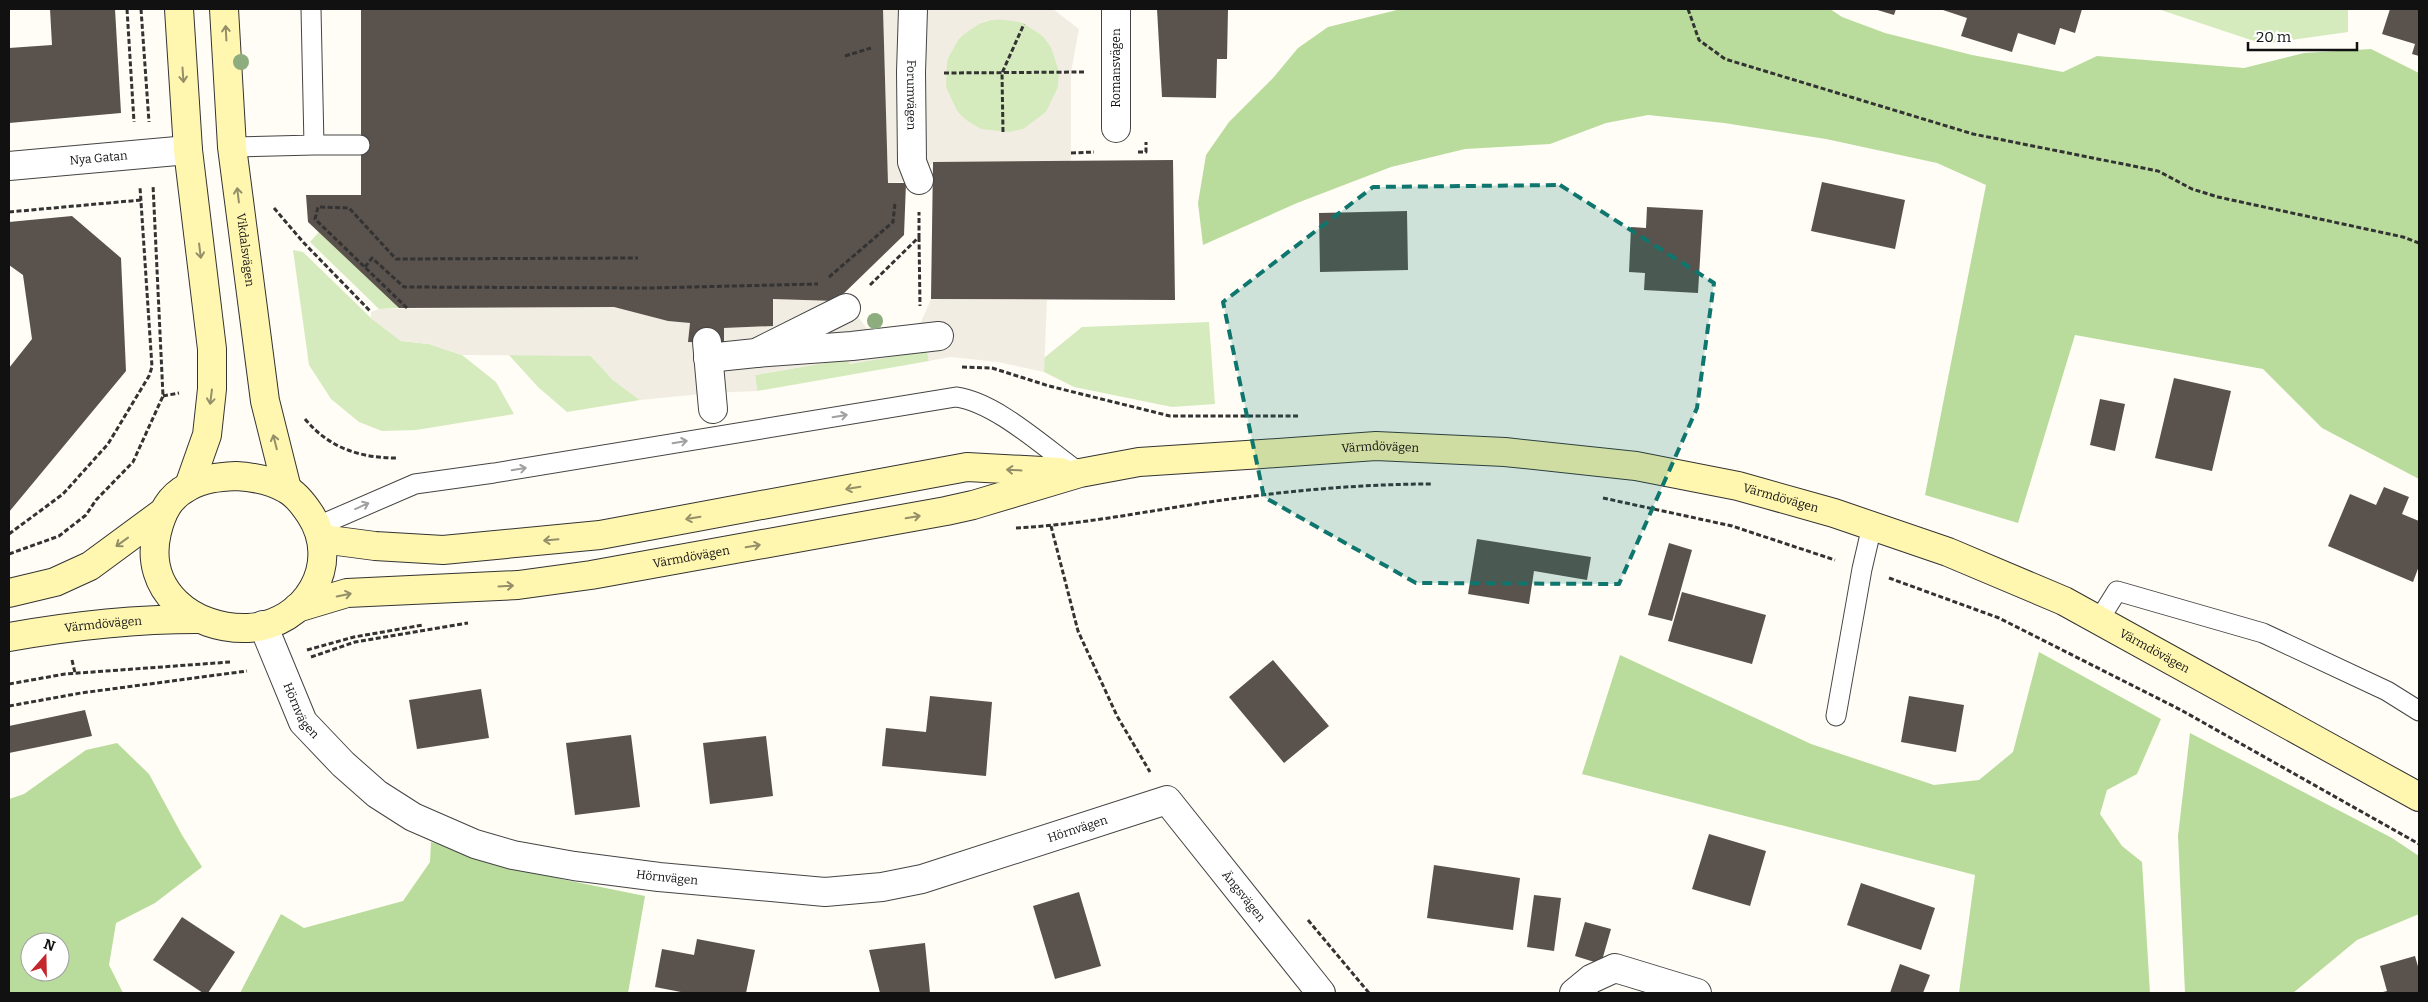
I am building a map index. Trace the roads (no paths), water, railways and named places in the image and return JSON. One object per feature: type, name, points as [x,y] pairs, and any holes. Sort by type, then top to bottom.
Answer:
[{"type":"main road","points":[[179,9],[188,150],[212,349],[212,389],[207,435],[189,486]]},
{"type":"main road","name":"Vikdalsvägen","points":[[224,9],[232,147],[264,401],[287,489]]},
{"type":"main road","name":"Värmdövägen","points":[[297,608],[347,594],[518,585],[591,575],[946,511],[973,505],[1080,473],[1139,462],[1376,446],[1505,452],[1636,466],[1720,482],[1872,526],[1948,552],[2064,601],[2419,797]]},
{"type":"main road","name":"Värmdövägen","points":[[320,532],[375,546],[443,550],[600,535],[967,467],[1080,473]]},
{"type":"main road","points":[[9,593],[55,582],[90,566],[162,513],[178,493],[189,486],[212,478],[236,476],[256,478],[287,489],[302,502],[320,532],[323,553],[320,577],[313,591],[297,608],[264,625],[248,628],[230,627],[198,619],[171,597],[156,570],[155,541],[162,513]]},
{"type":"main road","name":"Värmdövägen","points":[[9,637],[50,630],[154,619],[198,619]]},
{"type":"street","name":"Forumvägen","points":[[914,9],[910,72],[912,162],[919,180]]},
{"type":"street","name":"Romansvägen","points":[[1116,9],[1116,128]]},
{"type":"street","name":"Nya Gatan","points":[[9,166],[188,150]]},
{"type":"street","points":[[756,352],[846,308]]},
{"type":"street","points":[[713,409],[708,350],[756,352],[852,346],[939,336]]},
{"type":"street","name":"Hörnvägen","points":[[264,625],[303,722],[343,764],[377,794],[413,817],[475,844],[512,855],[574,866],[658,877],[825,892],[882,887],[922,879],[1167,800]]},
{"type":"street","name":"Ängsvägen","points":[[1167,800],[1321,993]]},
{"type":"street","points":[[1574,993],[1591,979],[1616,968],[1697,993]]},
{"type":"lane","points":[[311,9],[314,145]]},
{"type":"lane","points":[[232,147],[360,145]]},
{"type":"lane","points":[[320,532],[415,484],[494,473],[956,397],[970,399],[1004,416],[1080,473]]},
{"type":"lane","points":[[1836,716],[1862,568],[1872,526]]},
{"type":"lane","points":[[2099,620],[2117,591],[2262,633],[2387,691],[2419,711]]}]
